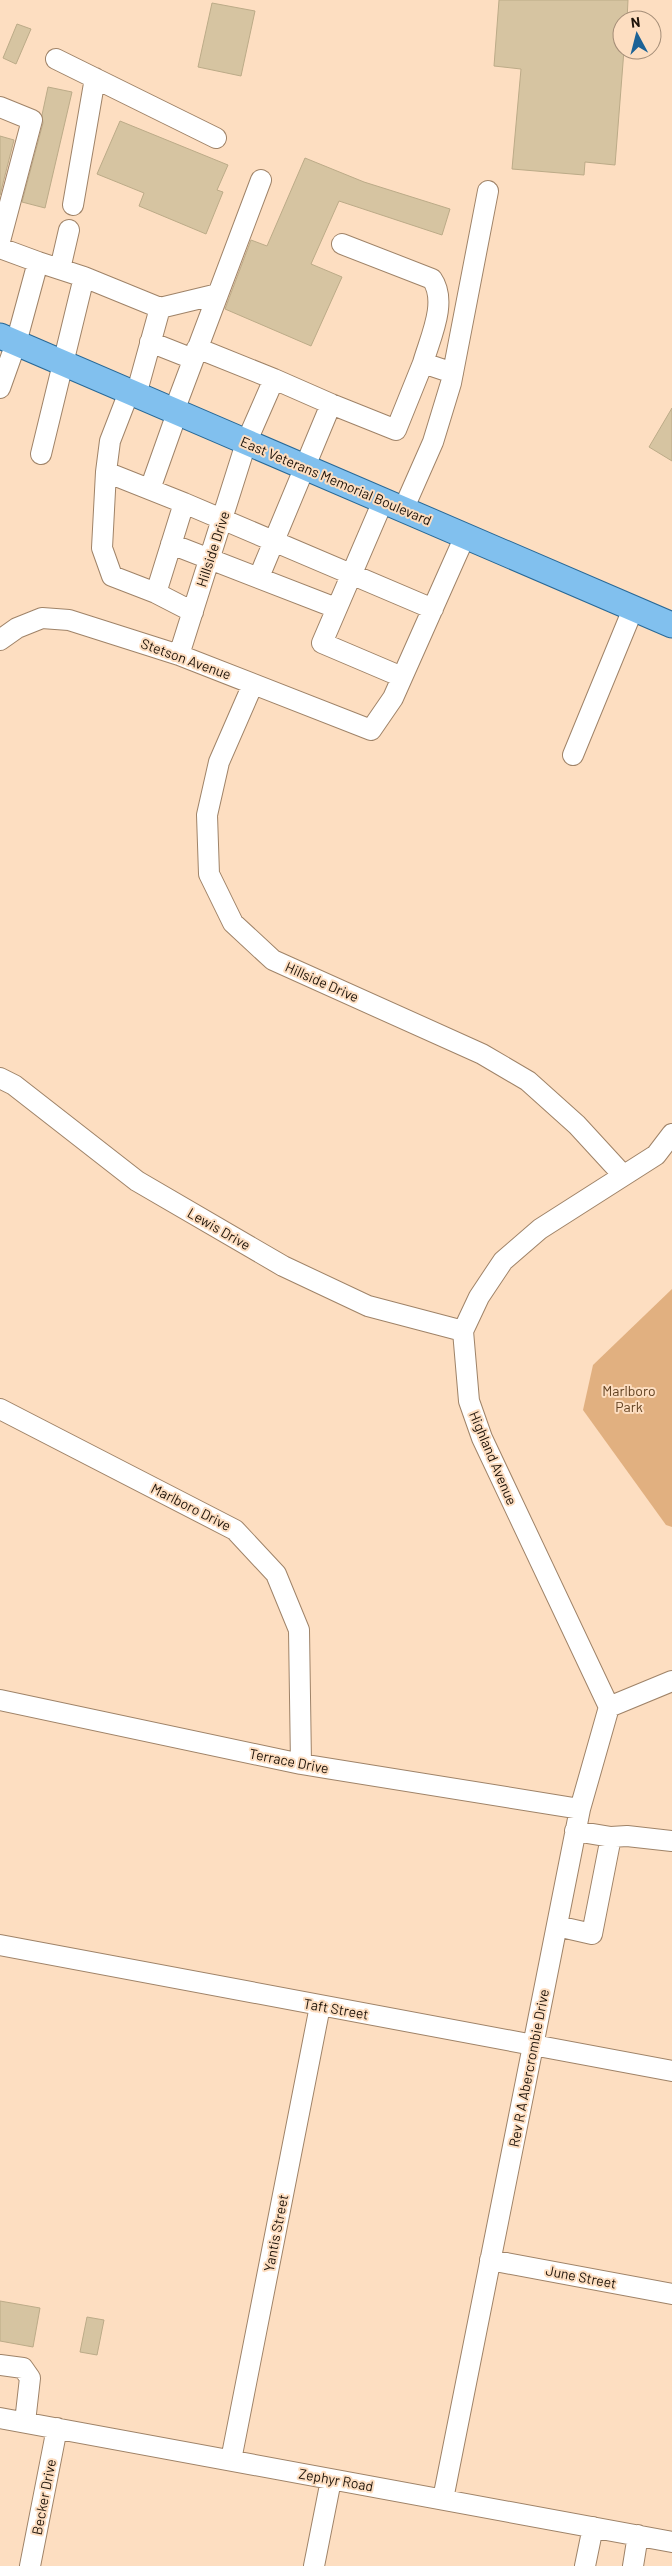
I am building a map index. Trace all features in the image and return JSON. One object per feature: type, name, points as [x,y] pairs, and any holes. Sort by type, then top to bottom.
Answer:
[{"type":"main road","name":"East Veterans Memorial Boulevard","points":[[8,339],[246,443],[672,624]]},
{"type":"street","points":[[56,59],[216,138]]},
{"type":"street","points":[[73,205],[95,78]]},
{"type":"street","points":[[0,107],[32,120],[0,241]]},
{"type":"street","points":[[150,489],[195,354],[261,180]]},
{"type":"street","points":[[465,536],[402,677],[322,643],[351,574],[433,442],[453,373],[488,191]]},
{"type":"street","points":[[60,269],[69,230]]},
{"type":"street","points":[[150,342],[195,354],[274,380],[396,430],[423,363],[440,301],[438,288],[432,279],[342,244]]},
{"type":"street","points":[[0,248],[84,277],[160,308],[218,294]]},
{"type":"street","points":[[0,388],[8,339],[38,262]]},
{"type":"street","points":[[41,454],[84,277]]},
{"type":"street","points":[[160,308],[133,393],[110,441],[106,472],[102,548],[112,576],[156,593],[193,612]]},
{"type":"street","points":[[423,363],[453,373]]},
{"type":"street","name":"Hillside Drive","points":[[179,655],[246,443],[274,380]]},
{"type":"street","points":[[259,578],[331,404]]},
{"type":"street","points":[[106,472],[433,608]]},
{"type":"street","points":[[156,593],[184,503]]},
{"type":"street","points":[[171,544],[336,608]]},
{"type":"street","points":[[572,755],[633,608]]},
{"type":"street","name":"Stetson Avenue","points":[[0,640],[17,628],[42,618],[69,620],[179,655],[371,730],[393,698],[402,677]]},
{"type":"street","name":"Hillside Drive","points":[[253,684],[218,762],[207,815],[209,874],[233,923],[273,960],[482,1054],[528,1081],[578,1125],[622,1174]]},
{"type":"street","name":"Lewis Drive","points":[[0,1078],[14,1085],[137,1181],[283,1266],[368,1306],[463,1331]]},
{"type":"street","points":[[463,1331],[480,1297],[503,1261],[540,1229],[622,1174],[656,1155],[672,1134]]},
{"type":"street","name":"Highland Avenue","points":[[463,1331],[469,1401],[482,1438],[609,1707]]},
{"type":"street","name":"Marlboro Drive","points":[[0,1409],[235,1530],[276,1574],[299,1630],[301,1764]]},
{"type":"street","points":[[609,1707],[672,1681]]},
{"type":"street","name":"Terrace Drive","points":[[0,1700],[301,1764],[580,1809]]},
{"type":"street","name":"Rev R A Abercrombie Drive","points":[[443,2499],[580,1809],[609,1707]]},
{"type":"street","points":[[576,1832],[611,1837],[626,1836],[672,1841]]},
{"type":"street","points":[[557,1926],[592,1934],[611,1837]]},
{"type":"street","name":"Taft Street","points":[[0,1945],[672,2071]]},
{"type":"street","name":"Yantis Street","points":[[231,2460],[320,2006]]},
{"type":"street","name":"June Street","points":[[490,2260],[672,2294]]},
{"type":"street","points":[[0,2365],[23,2368],[30,2378],[25,2422]]},
{"type":"street","name":"Zephyr Road","points":[[0,2418],[672,2542]]},
{"type":"street","name":"Becker Drive","points":[[30,2566],[58,2428]]},
{"type":"street","points":[[314,2566],[331,2480]]},
{"type":"street","points":[[586,2566],[593,2526]]},
{"type":"street","points":[[633,2566],[638,2535]]},
{"type":"green space","name":"Marlboro Park","points":[[672,1289],[672,1527],[666,1525],[583,1410],[593,1365]]},
{"type":"building","points":[[499,0],[628,0],[628,10],[612,10],[612,60],[623,60],[615,165],[585,162],[584,175],[512,169],[521,69],[494,66]]},
{"type":"building","points":[[212,3],[255,11],[241,76],[198,67]]},
{"type":"building","points":[[17,24],[31,29],[16,64],[3,58]]},
{"type":"building","points":[[48,87],[72,92],[45,208],[22,202],[43,123],[42,115]]},
{"type":"building","points":[[120,121],[228,165],[217,190],[223,192],[206,234],[139,206],[144,193],[97,174]]},
{"type":"building","points":[[0,136],[14,140],[0,195]]},
{"type":"building","points":[[305,158],[364,182],[450,209],[442,235],[339,201],[311,264],[342,277],[311,346],[225,309],[251,240],[267,246]]},
{"type":"building","points":[[672,408],[672,461],[649,447]]},
{"type":"building","points":[[0,2301],[40,2308],[33,2347],[0,2341]]},
{"type":"building","points":[[87,2317],[104,2320],[97,2355],[80,2352]]}]
